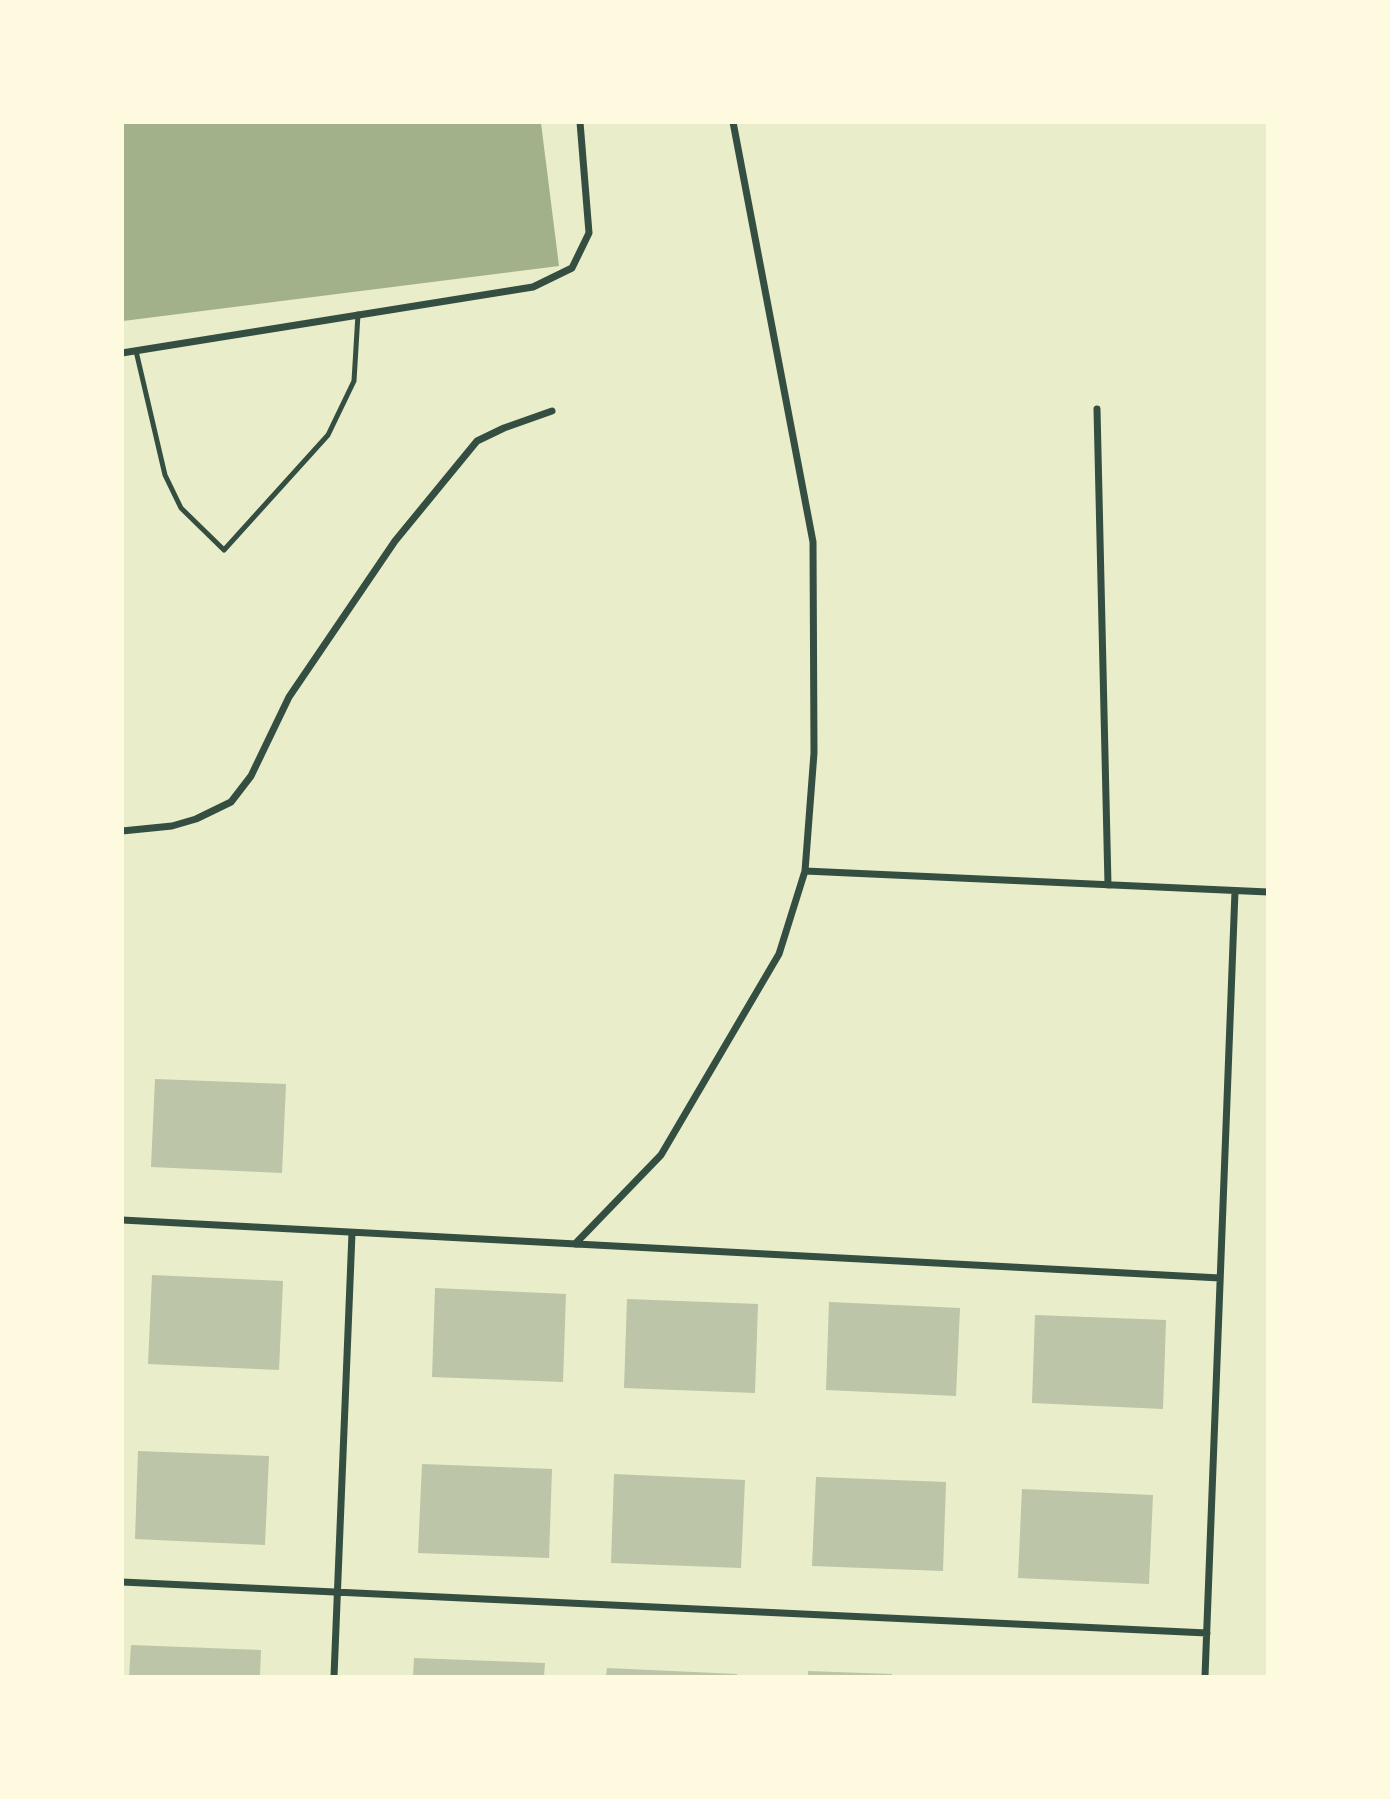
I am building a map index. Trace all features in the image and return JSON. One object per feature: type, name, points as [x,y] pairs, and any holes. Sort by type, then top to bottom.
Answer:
[{"type":"street","points":[[122,353],[533,287],[572,268],[589,233],[580,122]]},
{"type":"street","points":[[575,1244],[660,1155],[779,954],[805,871],[814,753],[813,541],[733,122]]},
{"type":"street","points":[[1097,409],[1108,885]]},
{"type":"street","points":[[122,831],[172,826],[196,819],[231,802],[251,776],[296,686],[395,541],[460,461],[477,441],[552,411]]},
{"type":"street","points":[[805,871],[1268,892]]},
{"type":"street","points":[[1205,1676],[1235,891]]},
{"type":"street","points":[[122,1220],[1220,1278]]},
{"type":"street","points":[[334,1676],[352,1233]]},
{"type":"street","points":[[122,1582],[1207,1633]]},
{"type":"lane","points":[[136,351],[165,475],[181,508],[224,550],[328,435],[354,382],[358,314]]},
{"type":"shaded area","points":[[122,123],[541,123],[559,266],[123,321]]},
{"type":"building","points":[[155,1079],[286,1084],[282,1173],[151,1167]]},
{"type":"building","points":[[152,1275],[283,1281],[279,1370],[148,1364]]},
{"type":"building","points":[[435,1288],[566,1294],[563,1382],[432,1377]]},
{"type":"building","points":[[627,1299],[758,1304],[755,1393],[624,1388]]},
{"type":"building","points":[[829,1302],[960,1308],[956,1396],[826,1390]]},
{"type":"building","points":[[1035,1315],[1166,1320],[1163,1409],[1032,1403]]},
{"type":"building","points":[[138,1451],[269,1456],[265,1545],[135,1539]]},
{"type":"building","points":[[422,1464],[552,1469],[549,1558],[418,1553]]},
{"type":"building","points":[[614,1474],[745,1480],[741,1568],[611,1563]]},
{"type":"building","points":[[816,1477],[946,1482],[943,1571],[812,1566]]},
{"type":"building","points":[[1022,1489],[1153,1495],[1149,1584],[1018,1578]]},
{"type":"building","points":[[131,1645],[261,1650],[260,1676],[129,1676]]},
{"type":"building","points":[[414,1658],[545,1663],[544,1676],[413,1676]]},
{"type":"building","points":[[607,1668],[737,1674],[737,1676],[606,1676]]},
{"type":"building","points":[[808,1671],[892,1674],[892,1676],[808,1676]]}]
